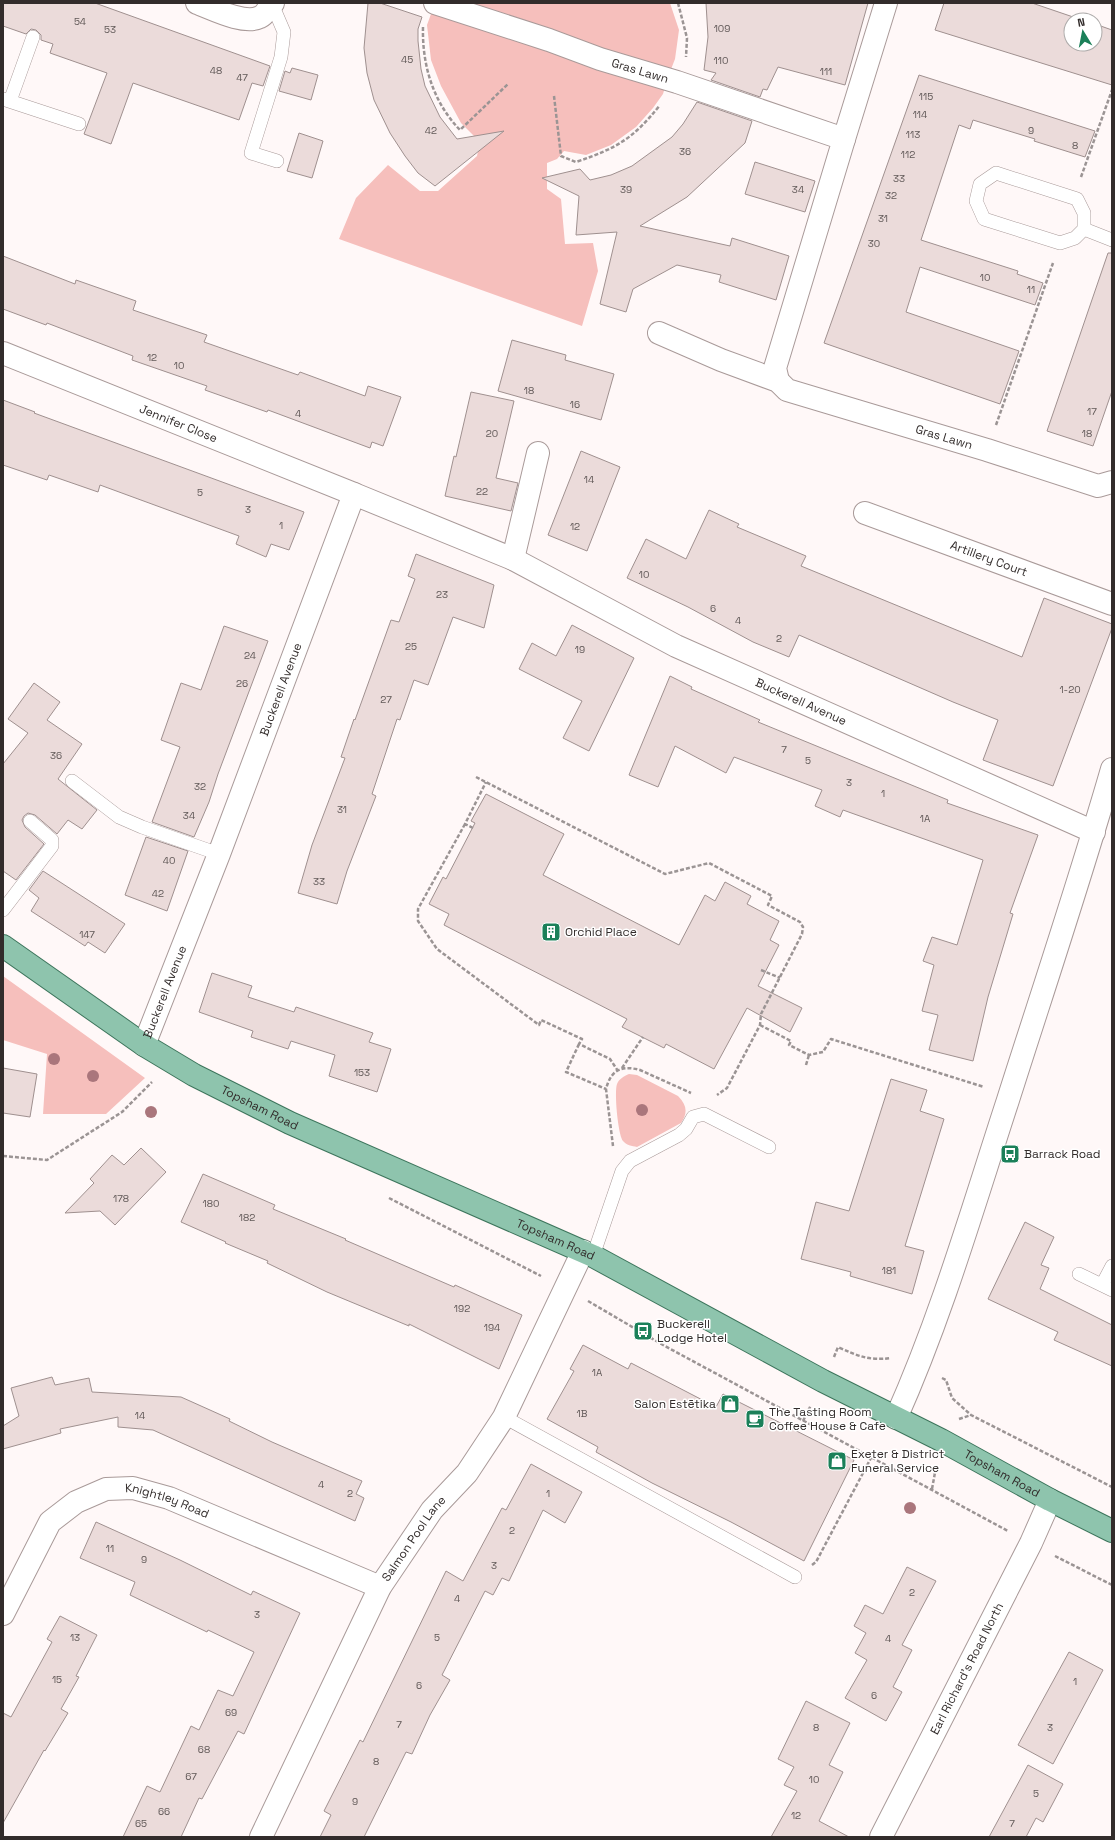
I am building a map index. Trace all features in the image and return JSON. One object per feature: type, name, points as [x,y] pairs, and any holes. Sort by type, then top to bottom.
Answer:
[{"type":"main road","name":"Topsham Road","points":[[3,946],[144,1045],[194,1075],[290,1123],[588,1254],[823,1381],[1050,1500],[1112,1530]]},
{"type":"street","points":[[197,3],[236,17],[252,20],[262,17],[272,4]]},
{"type":"street","name":"Gras Lawn","points":[[435,3],[549,40],[600,59],[677,82],[844,139]]},
{"type":"street","points":[[778,381],[775,368],[886,3]]},
{"type":"street","name":"Gras Lawn","points":[[659,333],[721,360],[778,381],[787,390],[987,450],[1098,486],[1112,482]]},
{"type":"street","name":"Jennifer Close","points":[[3,352],[354,494]]},
{"type":"street","points":[[513,559],[538,452]]},
{"type":"street","name":"Buckerell Avenue","points":[[144,1045],[219,854],[354,494],[513,559],[676,646],[1094,832]]},
{"type":"street","name":"Artillery Court","points":[[865,513],[1112,604]]},
{"type":"street","points":[[896,1418],[931,1332],[988,1162],[1094,832],[1112,769]]},
{"type":"street","name":"Salmon Pool Lane","points":[[261,1837],[380,1587],[432,1510],[468,1473],[504,1417],[565,1288],[588,1254]]},
{"type":"street","name":"Knightley Road","points":[[3,1614],[50,1522],[76,1502],[106,1489],[133,1488],[169,1498],[380,1587]]},
{"type":"street","name":"Earl Richard's Road North","points":[[881,1837],[1028,1550],[1050,1500]]},
{"type":"lane","points":[[272,4],[284,32],[281,57],[251,153],[277,161]]},
{"type":"lane","points":[[33,37],[6,100],[79,124]]},
{"type":"lane","points":[[996,173],[1077,199],[1084,213],[1084,229],[1074,238],[1060,243],[984,219],[976,201],[980,184],[996,173]]},
{"type":"lane","points":[[1084,229],[1112,240]]},
{"type":"lane","points":[[72,781],[119,817],[142,827],[219,854]]},
{"type":"lane","points":[[3,910],[52,846],[52,840],[30,821]]},
{"type":"lane","points":[[588,1254],[622,1171],[630,1161],[679,1135],[686,1129],[693,1117],[704,1114],[769,1147]]},
{"type":"lane","points":[[1079,1274],[1107,1288],[1112,1266]]},
{"type":"lane","points":[[504,1417],[795,1577]]},
{"type":"path","points":[[554,96],[561,156],[576,162],[606,151],[630,138],[649,118],[677,82],[686,60],[687,38],[678,3]]},
{"type":"path","points":[[424,22],[423,46],[426,68],[436,96],[450,120],[460,130],[508,84]]},
{"type":"path","points":[[1077,199],[1078,187],[1112,90]]},
{"type":"path","points":[[987,450],[1060,243]]},
{"type":"path","points":[[476,777],[665,874],[709,863],[772,896],[768,905],[800,922],[803,927],[802,934],[761,1014],[760,1025],[727,1088],[715,1096]]},
{"type":"path","points":[[486,782],[465,824],[418,909],[418,921],[437,949],[539,1025],[541,1020],[582,1039],[566,1072],[606,1089]]},
{"type":"path","points":[[465,824],[473,828]]},
{"type":"path","points":[[761,970],[780,978]]},
{"type":"path","points":[[760,1025],[791,1040],[789,1046],[809,1055],[823,1052],[831,1039],[984,1087]]},
{"type":"path","points":[[622,1069],[643,1038]]},
{"type":"path","points":[[579,1044],[610,1059],[618,1071]]},
{"type":"path","points":[[806,1065],[809,1055]]},
{"type":"path","points":[[622,1171],[614,1152],[606,1089],[608,1080],[618,1071],[631,1068],[640,1070],[687,1093],[694,1094]]},
{"type":"path","points":[[3,1156],[47,1160],[122,1112],[156,1079]]},
{"type":"path","points":[[389,1198],[565,1288],[663,1345],[850,1447],[872,1456],[975,1512]]},
{"type":"path","points":[[946,1380],[952,1398],[971,1415],[1112,1487]]},
{"type":"path","points":[[795,1577],[816,1562],[872,1456]]},
{"type":"shaded area","points":[[435,3],[670,3],[679,30],[675,59],[663,94],[653,108],[636,127],[611,145],[586,155],[564,151],[557,159],[547,163],[547,189],[561,199],[565,244],[593,243],[598,271],[582,326],[339,239],[356,198],[388,165],[420,191],[438,191],[477,156],[480,142],[461,123],[441,86],[431,60],[427,25]]},
{"type":"shaded area","points":[[3,976],[145,1078],[106,1114],[43,1114],[47,1054],[3,1040]]},
{"type":"shaded area","points":[[629,1074],[637,1075],[678,1096],[686,1109],[685,1116],[681,1123],[637,1147],[623,1141],[617,1113],[617,1084],[622,1078]]},
{"type":"building","points":[[3,3],[95,3],[270,66],[263,86],[252,83],[239,120],[133,83],[111,144],[84,134],[107,73],[50,53],[53,44],[41,40],[41,35],[36,30],[31,29],[26,34],[3,26]]},
{"type":"building","points":[[368,3],[380,3],[422,17],[418,29],[418,41],[421,69],[425,86],[440,117],[457,139],[504,131],[435,186],[418,173],[405,156],[390,133],[374,100],[367,73],[364,48]]},
{"type":"building","points":[[706,3],[868,3],[845,85],[778,67],[767,90],[763,89],[760,97],[711,80],[716,73],[704,70],[708,37]]},
{"type":"building","points":[[944,3],[1032,3],[1063,14],[1063,52],[1103,52],[1103,27],[1112,30],[1112,85],[935,30]]},
{"type":"building","points":[[292,68],[318,75],[311,100],[279,91],[285,71],[290,73]]},
{"type":"building","points":[[919,75],[1095,131],[1085,157],[1034,141],[1035,139],[973,120],[970,129],[959,125],[921,240],[1018,271],[1017,274],[1043,283],[1035,305],[920,267],[906,312],[1019,351],[1000,404],[824,343]]},
{"type":"building","points":[[697,102],[752,121],[745,143],[687,197],[640,226],[730,246],[732,238],[789,256],[776,300],[719,282],[721,275],[677,265],[633,289],[626,312],[600,304],[617,232],[576,235],[579,196],[542,178],[580,169],[590,180],[611,175],[632,166],[672,137],[683,124]]},
{"type":"building","points":[[299,133],[323,141],[312,178],[287,171]]},
{"type":"building","points":[[755,162],[815,181],[805,212],[745,194]]},
{"type":"building","points":[[1108,253],[1112,253],[1112,391],[1093,446],[1047,431]]},
{"type":"building","points":[[3,256],[75,284],[76,280],[136,301],[133,310],[207,335],[204,342],[298,375],[300,372],[365,396],[368,386],[401,397],[383,446],[372,442],[370,448],[268,410],[267,412],[205,390],[207,386],[132,360],[133,356],[47,323],[46,325],[3,309]]},
{"type":"building","points":[[512,340],[566,355],[565,360],[614,374],[601,420],[498,391]]},
{"type":"building","points":[[471,392],[514,401],[496,478],[518,483],[511,511],[445,496],[454,456],[456,457]]},
{"type":"building","points":[[3,400],[35,412],[34,413],[304,512],[289,550],[271,544],[266,557],[236,544],[239,536],[100,485],[98,492],[49,475],[47,480],[3,465]]},
{"type":"building","points":[[581,451],[620,467],[587,551],[548,535]]},
{"type":"building","points":[[709,510],[739,524],[737,527],[806,556],[801,566],[1022,657],[1044,598],[1112,624],[1112,628],[1053,786],[983,760],[998,720],[799,635],[789,657],[753,642],[688,607],[627,578],[646,539],[686,559]]},
{"type":"building","points":[[416,554],[494,585],[484,628],[453,617],[428,685],[414,680],[400,720],[397,719],[372,794],[376,796],[347,871],[337,904],[298,893],[312,845],[345,758],[341,757],[354,719],[355,720],[391,620],[399,622],[415,579],[408,576]]},
{"type":"building","points":[[572,625],[634,658],[589,751],[563,738],[582,701],[519,669],[532,643],[556,656]]},
{"type":"building","points":[[224,626],[268,641],[209,802],[194,837],[152,822],[180,747],[161,740],[181,683],[201,690]]},
{"type":"building","points":[[670,676],[692,687],[691,689],[760,720],[758,722],[948,800],[947,803],[1038,835],[1010,913],[1013,914],[988,997],[973,1061],[929,1050],[938,1015],[922,1011],[934,965],[923,961],[932,937],[957,945],[983,860],[843,810],[840,817],[815,806],[822,790],[734,757],[726,773],[675,746],[658,787],[629,775]]},
{"type":"building","points":[[34,683],[60,702],[47,720],[82,744],[58,779],[97,810],[82,829],[68,820],[57,834],[35,815],[28,813],[24,816],[22,820],[25,827],[44,844],[16,880],[3,871],[3,764],[28,733],[8,719]]},
{"type":"building","name":"Orchid Place","points":[[486,794],[564,834],[543,875],[679,945],[705,895],[715,901],[725,882],[751,896],[747,904],[779,921],[770,940],[779,945],[758,986],[802,1008],[790,1032],[747,1008],[714,1069],[666,1044],[664,1048],[622,1027],[627,1019],[444,925],[449,914],[429,904],[443,877],[446,879],[475,823],[471,821]]},
{"type":"building","points":[[146,837],[188,851],[167,911],[125,895]]},
{"type":"building","points":[[43,871],[125,924],[105,953],[88,942],[85,946],[31,911],[39,898],[29,890]]},
{"type":"building","points":[[212,973],[252,986],[248,997],[294,1012],[296,1007],[373,1033],[369,1042],[391,1049],[377,1092],[329,1076],[335,1055],[291,1041],[288,1049],[251,1037],[253,1031],[199,1012]]},
{"type":"building","points":[[3,1068],[37,1074],[30,1117],[3,1113]]},
{"type":"building","points":[[891,1079],[927,1090],[920,1111],[944,1119],[905,1246],[924,1251],[912,1294],[850,1276],[851,1272],[801,1259],[816,1202],[849,1211]]},
{"type":"building","points":[[141,1148],[166,1172],[115,1225],[100,1211],[65,1213],[94,1183],[90,1179],[112,1155],[124,1165]]},
{"type":"building","points":[[203,1174],[275,1205],[273,1209],[346,1239],[345,1240],[454,1287],[455,1285],[522,1315],[499,1369],[409,1324],[409,1326],[327,1292],[267,1263],[268,1261],[181,1222]]},
{"type":"building","points":[[1025,1222],[1054,1237],[1041,1265],[1049,1268],[1040,1289],[1112,1325],[1112,1366],[1054,1340],[1058,1332],[988,1299]]},
{"type":"building","points":[[583,1345],[628,1369],[631,1363],[716,1407],[723,1394],[854,1460],[804,1561],[731,1522],[652,1483],[596,1452],[598,1447],[547,1419],[574,1371],[570,1369]]},
{"type":"building","points":[[52,1377],[55,1385],[89,1378],[92,1392],[181,1397],[230,1419],[229,1421],[272,1442],[362,1481],[356,1494],[364,1498],[355,1521],[153,1430],[118,1427],[118,1417],[60,1429],[61,1433],[3,1449],[3,1426],[19,1416],[11,1388]]},
{"type":"building","points":[[531,1464],[582,1492],[565,1523],[543,1510],[509,1581],[502,1578],[493,1595],[485,1591],[442,1675],[450,1680],[430,1715],[412,1754],[406,1752],[364,1837],[320,1837],[331,1815],[324,1811],[360,1740],[363,1742],[446,1571],[463,1581],[502,1508],[506,1510]]},
{"type":"building","points":[[96,1522],[180,1560],[251,1595],[253,1591],[300,1613],[244,1734],[238,1731],[202,1799],[199,1798],[181,1837],[123,1837],[147,1786],[160,1792],[191,1726],[199,1730],[218,1690],[233,1696],[254,1652],[208,1630],[207,1632],[130,1595],[135,1582],[80,1558]]},
{"type":"building","points":[[907,1567],[936,1581],[902,1645],[912,1650],[893,1687],[902,1692],[886,1721],[845,1698],[867,1660],[855,1653],[866,1633],[854,1626],[865,1605],[883,1614]]},
{"type":"building","points":[[60,1616],[97,1635],[76,1676],[79,1677],[61,1709],[68,1713],[45,1751],[44,1750],[3,1823],[3,1713],[11,1717],[52,1642],[47,1639]]},
{"type":"building","points":[[1069,1652],[1103,1670],[1053,1764],[1018,1745]]},
{"type":"building","points":[[806,1701],[850,1723],[829,1765],[843,1772],[819,1821],[849,1837],[771,1837],[797,1791],[784,1785],[794,1767],[778,1759]]},
{"type":"building","points":[[1028,1765],[1063,1784],[1043,1822],[1036,1818],[1026,1837],[989,1837]]},
{"type":"place","name":"Orchid Place","points":[[551,932]]},
{"type":"place","name":"Barrack Road","points":[[1010,1154]]},
{"type":"place","name":"Buckerell Lodge Hotel","points":[[643,1331]]},
{"type":"place","name":"Salon Estētika","points":[[730,1404]]},
{"type":"place","name":"The Tasting Room Coffee House & Cafe","points":[[755,1419]]},
{"type":"place","name":"Exeter & District Funeral Service","points":[[837,1461]]}]
